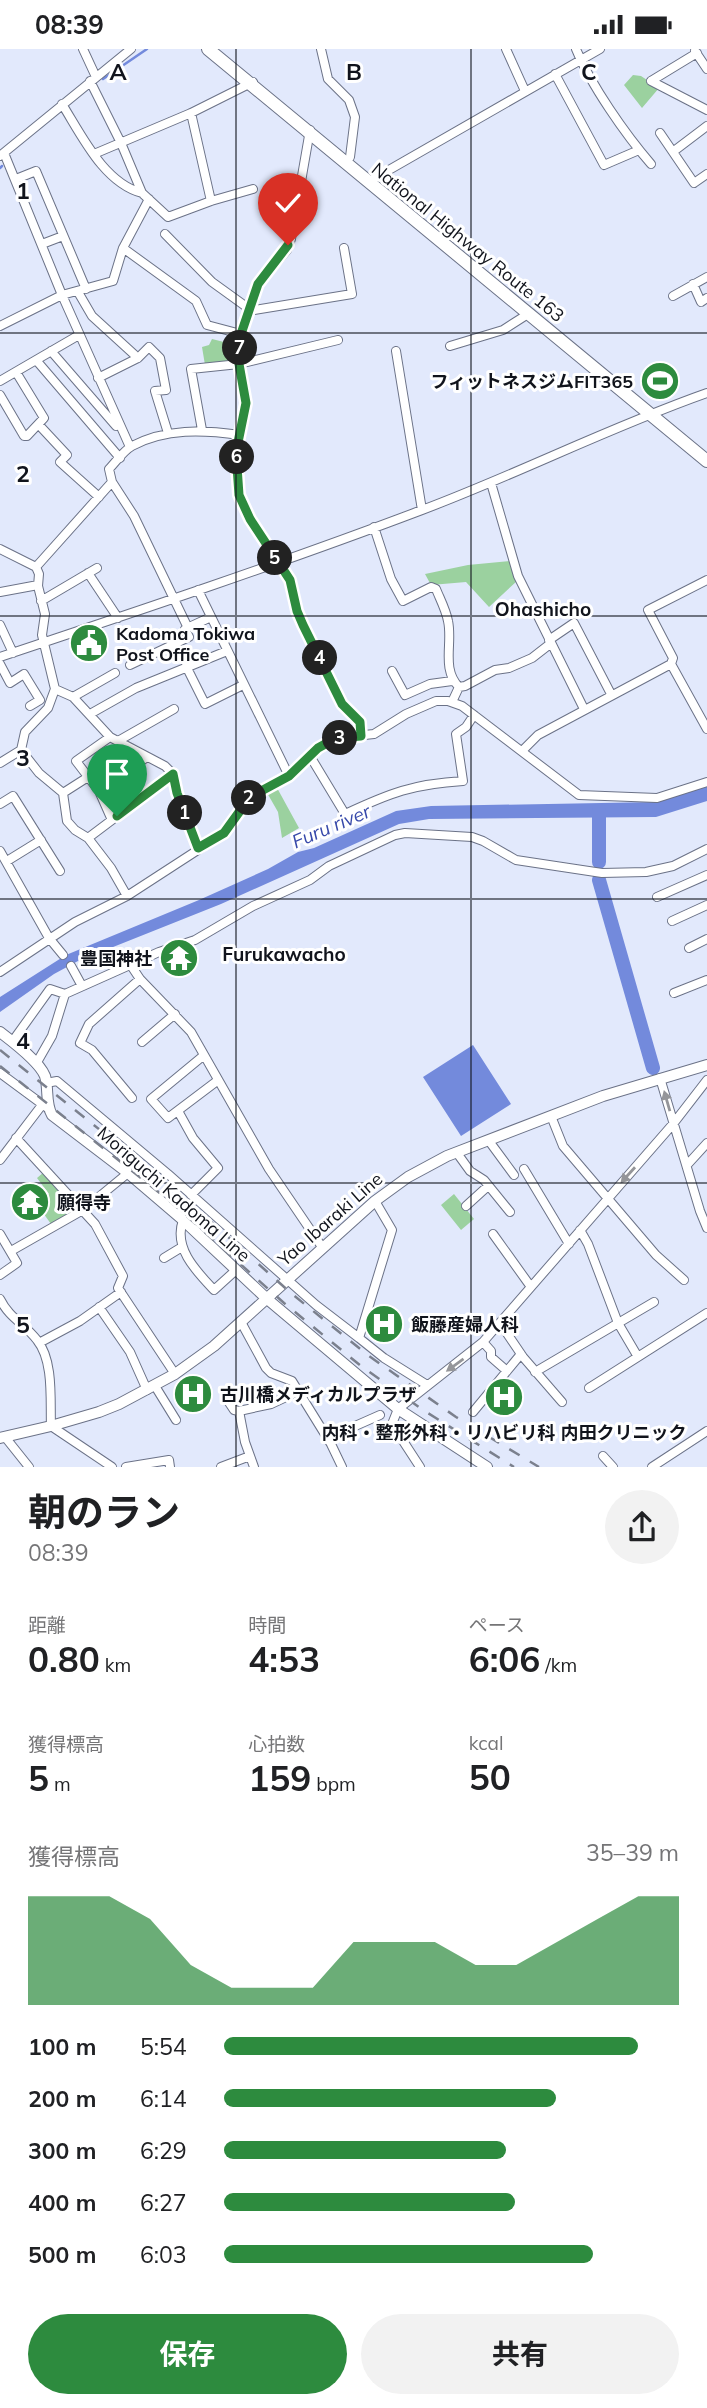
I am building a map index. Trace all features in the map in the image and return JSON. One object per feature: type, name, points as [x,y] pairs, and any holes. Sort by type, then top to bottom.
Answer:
[{"type":"highway","name":"National Highway Route 163","points":[[208,49],[371,179],[653,412],[707,461]]},
{"type":"highway","name":"National Highway Route 163","points":[[218,49],[252,82]]},
{"type":"highway","name":"National Highway Route 163","points":[[310,130],[350,157],[371,179],[528,314],[707,451]]},
{"type":"main road","points":[[0,1033],[44,1074],[45,1107]]},
{"type":"main road","name":"Yao Ibaraki Line","points":[[3,1437],[99,1412],[176,1374],[200,1358],[322,1247],[375,1201],[408,1177],[457,1153],[603,1095],[707,1065]]},
{"type":"main road","name":"Moriguchi Kadoma Line","points":[[45,1107],[183,1220],[266,1298],[398,1409],[487,1467]]},
{"type":"street","points":[[83,49],[93,79],[146,196],[168,218],[211,201],[253,189]]},
{"type":"street","points":[[130,447],[79,335],[16,179],[2,155],[131,49]]},
{"type":"street","points":[[321,49],[328,79],[349,100],[355,117],[350,157]]},
{"type":"street","points":[[506,49],[525,91]]},
{"type":"street","points":[[576,49],[639,150],[651,164]]},
{"type":"street","points":[[371,179],[600,49]]},
{"type":"street","points":[[707,69],[696,51],[651,81],[707,110]]},
{"type":"street","points":[[555,74],[604,165],[639,150]]},
{"type":"street","points":[[94,154],[191,113],[252,82]]},
{"type":"street","points":[[62,104],[94,154],[125,187],[146,196]]},
{"type":"street","points":[[191,113],[211,201]]},
{"type":"street","points":[[674,151],[707,126]]},
{"type":"street","points":[[310,130],[291,239],[286,250],[258,284],[241,334],[239,364],[246,403],[236,452],[239,495],[250,519],[290,580],[303,625],[342,704],[360,722],[361,736]]},
{"type":"street","points":[[660,134],[694,183],[707,174]]},
{"type":"street","points":[[16,179],[36,171],[92,316],[138,358]]},
{"type":"street","points":[[0,326],[62,295],[113,281],[123,248],[146,196]]},
{"type":"street","points":[[165,234],[212,282],[254,310],[352,294],[344,248]]},
{"type":"street","points":[[42,244],[63,236]]},
{"type":"street","points":[[123,248],[196,301],[207,324],[241,334]]},
{"type":"street","points":[[673,296],[707,277]]},
{"type":"street","points":[[693,284],[701,302],[707,298]]},
{"type":"street","points":[[450,346],[503,330],[528,314]]},
{"type":"street","points":[[0,381],[79,335]]},
{"type":"street","points":[[202,430],[191,369],[239,364],[338,341]]},
{"type":"street","points":[[98,378],[138,358],[149,347],[160,358],[166,390],[155,391],[168,433]]},
{"type":"street","points":[[51,351],[123,434]]},
{"type":"street","points":[[396,352],[422,510]]},
{"type":"street","points":[[36,360],[120,458]]},
{"type":"street","points":[[0,395],[24,436],[44,418],[16,372]]},
{"type":"street","points":[[0,657],[279,564],[491,483],[653,412],[707,393]]},
{"type":"street","points":[[39,425],[67,455],[60,462],[99,497]]},
{"type":"street","points":[[188,628],[135,516],[112,482],[109,470],[130,447],[168,433],[202,430],[240,435]]},
{"type":"street","points":[[36,566],[112,482]]},
{"type":"street","points":[[491,483],[519,576],[584,709]]},
{"type":"street","points":[[374,527],[391,579],[402,601],[430,587],[436,589],[449,623],[448,658],[456,684],[452,702]]},
{"type":"street","points":[[0,549],[36,566],[45,614],[42,635],[55,689],[48,708],[25,731],[21,750],[0,763]]},
{"type":"street","points":[[41,601],[92,571],[118,618]]},
{"type":"street","points":[[523,750],[538,735],[671,664],[673,658],[648,610],[707,580]]},
{"type":"street","points":[[0,592],[38,585]]},
{"type":"street","points":[[198,590],[289,776]]},
{"type":"street","points":[[130,665],[189,637],[185,629],[211,617]]},
{"type":"street","points":[[392,671],[405,695],[430,684],[465,686],[495,670],[509,668],[532,658],[574,623],[611,694]]},
{"type":"street","points":[[0,625],[13,653]]},
{"type":"street","points":[[90,714],[136,688],[227,651]]},
{"type":"street","points":[[0,664],[10,683],[24,674],[40,701],[30,706]]},
{"type":"street","points":[[671,664],[707,729]]},
{"type":"street","points":[[186,666],[205,704],[243,685]]},
{"type":"street","points":[[73,697],[114,673]]},
{"type":"street","points":[[55,689],[73,697],[114,739],[165,766],[173,774],[177,793],[198,848]]},
{"type":"street","points":[[0,972],[49,938],[127,896],[224,833],[250,797],[289,776],[318,748],[336,738],[374,734],[425,703],[452,702],[474,715],[579,795],[657,798],[707,782]]},
{"type":"street","points":[[111,818],[99,791],[76,761],[174,709]]},
{"type":"street","points":[[310,756],[345,814],[388,793],[425,783],[463,781],[456,734],[466,727],[474,715]]},
{"type":"street","points":[[21,750],[39,773],[63,793],[67,821],[88,838],[111,868],[127,896]]},
{"type":"street","points":[[99,791],[147,757]]},
{"type":"street","points":[[88,838],[111,818],[173,774]]},
{"type":"street","points":[[63,793],[88,777]]},
{"type":"street","points":[[0,804],[13,796],[60,870]]},
{"type":"street","points":[[12,1042],[50,989],[65,994],[130,964],[195,940],[253,906],[310,880],[329,866],[371,845],[405,833],[472,838],[483,841],[516,860],[611,874],[646,872],[673,866],[707,849]]},
{"type":"street","points":[[7,861],[41,840]]},
{"type":"street","points":[[0,851],[49,938],[63,955]]},
{"type":"street","points":[[657,897],[707,875]]},
{"type":"street","points":[[672,921],[707,905]]},
{"type":"street","points":[[689,948],[707,939]]},
{"type":"street","points":[[130,964],[140,979],[191,1032],[269,1169],[322,1247]]},
{"type":"street","points":[[71,966],[82,986]]},
{"type":"street","points":[[132,1098],[92,1051],[80,1043],[89,1024],[140,979]]},
{"type":"street","points":[[674,993],[707,980]]},
{"type":"street","points":[[36,1064],[52,1035],[65,994]]},
{"type":"street","points":[[142,1042],[175,1014]]},
{"type":"street","points":[[203,1056],[151,1099],[168,1118],[217,1081]]},
{"type":"street","points":[[0,1073],[45,1107],[0,1160]]},
{"type":"street","points":[[660,1078],[707,1228]]},
{"type":"street","points":[[417,1465],[392,1424],[398,1409],[483,1342],[673,1124],[707,1080]]},
{"type":"street","points":[[46,1083],[57,1081],[316,1305],[384,1358],[427,1385]]},
{"type":"street","points":[[178,1111],[193,1138],[218,1168],[191,1195]]},
{"type":"street","points":[[551,1116],[563,1146],[656,1255],[684,1280]]},
{"type":"street","points":[[16,1138],[83,1210],[104,1238],[123,1276],[118,1287],[176,1374]]},
{"type":"street","points":[[489,1141],[514,1175]]},
{"type":"street","points":[[687,1165],[707,1143]]},
{"type":"street","points":[[457,1153],[470,1171],[488,1186],[510,1212]]},
{"type":"street","points":[[524,1169],[569,1244]]},
{"type":"street","points":[[11,1251],[83,1210],[128,1174]]},
{"type":"street","points":[[466,1206],[488,1186]]},
{"type":"street","points":[[359,1338],[392,1230],[375,1201]]},
{"type":"street","points":[[183,1220],[180,1230],[181,1247],[199,1274],[214,1290],[236,1270]]},
{"type":"street","points":[[580,1230],[588,1244],[618,1323],[638,1357]]},
{"type":"street","points":[[0,1234],[17,1263],[0,1275]]},
{"type":"street","points":[[493,1234],[531,1287]]},
{"type":"street","points":[[164,1258],[181,1247]]},
{"type":"street","points":[[39,1343],[80,1321],[121,1292]]},
{"type":"street","points":[[0,1300],[7,1313],[21,1323],[39,1343],[46,1358],[51,1426],[107,1461],[112,1467]]},
{"type":"street","points":[[535,1372],[654,1302]]},
{"type":"street","points":[[99,1307],[151,1388],[176,1420]]},
{"type":"street","points":[[589,1388],[707,1313]]},
{"type":"street","points":[[241,1322],[266,1368],[271,1373],[292,1381],[299,1391],[342,1467]]},
{"type":"street","points":[[499,1323],[535,1372],[560,1400]]},
{"type":"street","points":[[483,1342],[491,1351],[491,1357],[507,1371]]},
{"type":"street","points":[[473,1412],[521,1354]]},
{"type":"street","points":[[229,1401],[234,1410],[239,1411],[284,1399],[299,1391]]},
{"type":"street","points":[[239,1411],[254,1467]]},
{"type":"street","points":[[328,1438],[380,1415]]},
{"type":"street","points":[[652,1467],[707,1431]]},
{"type":"street","points":[[3,1437],[29,1467]]},
{"type":"street","points":[[221,1467],[250,1456]]},
{"type":"street","points":[[603,1456],[613,1467]]},
{"type":"street","points":[[125,1467],[169,1460],[170,1467]]},
{"type":"green space","points":[[633,75],[641,76],[659,88],[642,108],[624,85]]},
{"type":"green space","points":[[212,339],[236,345],[236,362],[205,365],[202,347],[209,345]]},
{"type":"green space","points":[[510,561],[517,581],[489,607],[466,582],[431,585],[425,574],[468,565]]},
{"type":"green space","points":[[276,786],[299,828],[282,838],[278,812],[266,791]]},
{"type":"green space","points":[[44,1172],[77,1209],[51,1224],[36,1203],[49,1194],[37,1178]]},
{"type":"green space","points":[[454,1194],[474,1219],[461,1230],[441,1205]]},
{"type":"water","points":[[707,786],[707,801],[656,817],[429,819],[399,824],[221,904],[78,961],[54,974],[0,1012],[0,997],[66,955],[199,900],[268,869],[298,852],[314,848],[396,811],[431,806],[655,802]]},
{"type":"water","points":[[473,1045],[511,1104],[461,1136],[423,1077]]},
{"type":"waterway","points":[[103,79],[147,49]]},
{"type":"waterway","points":[[599,811],[599,862]]},
{"type":"waterway","points":[[599,880],[653,1068]]},
{"type":"railway","points":[[0,1050],[179,1193],[292,1294],[369,1356],[456,1417],[539,1467]]},
{"type":"railway","points":[[0,1066],[171,1202],[284,1303],[361,1366],[423,1410],[514,1467]]},
{"type":"place","name":"フィットネスジムFIT365","points":[[660,381]]},
{"type":"place","name":"Kadoma Tokiwa Post Office","points":[[89,643]]},
{"type":"place","name":"豊国神社","points":[[179,958]]},
{"type":"place","name":"願得寺","points":[[30,1202]]},
{"type":"place","name":"飯藤産婦人科","points":[[384,1324]]},
{"type":"place","name":"古川橋メディカルプラザ","points":[[193,1394]]},
{"type":"place","name":"内科・整形外科・リハビリ科 内田クリニック","points":[[504,1397]]},
{"type":"district","name":"Ohashicho","points":[[543,609]]},
{"type":"district","name":"Furukawacho","points":[[284,954]]},
{"type":"route","points":[[117,816],[173,774],[177,793],[198,848],[224,833],[250,797],[289,776],[328,741],[361,736],[360,722],[342,704],[303,625],[290,580],[250,519],[239,495],[236,452],[246,403],[239,364],[241,334],[245,315],[258,284],[288,245]]},
{"type":"water label","name":"Furu river","points":[[331,826]]}]
